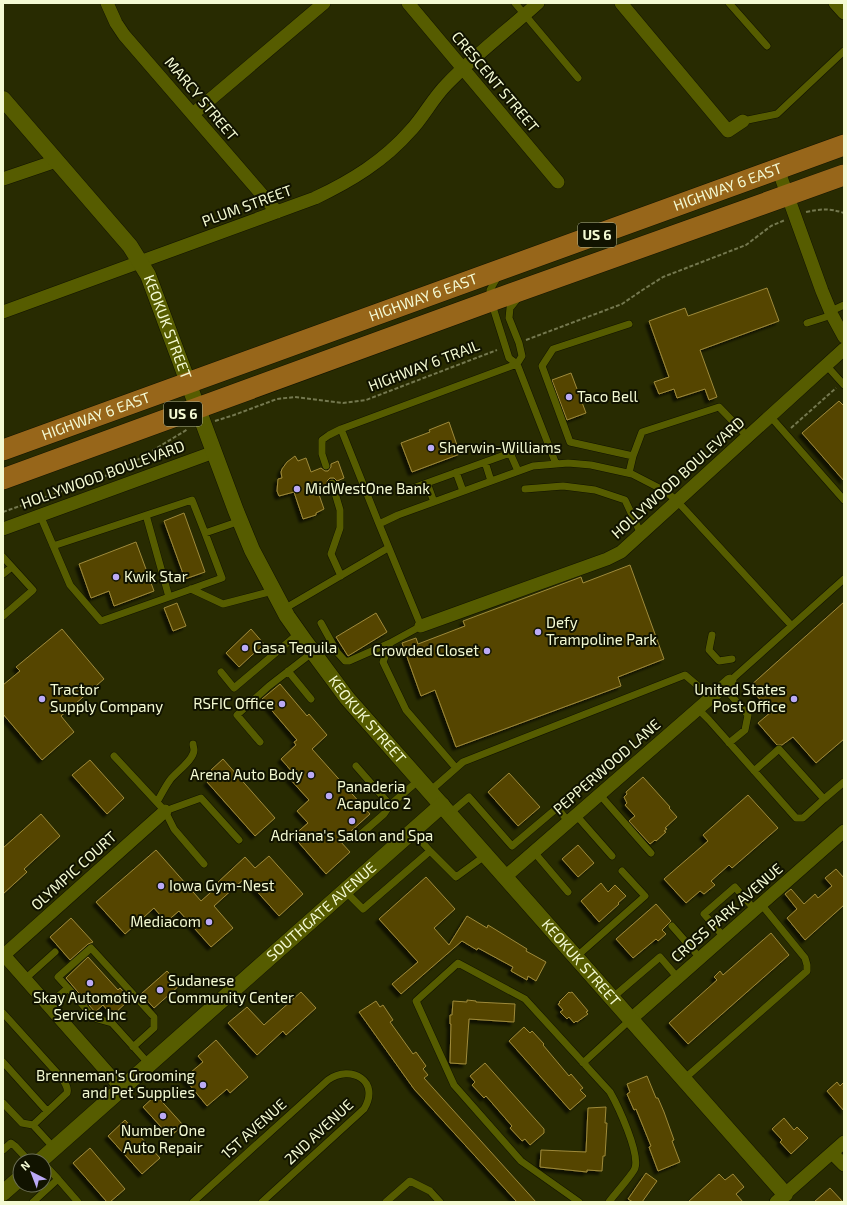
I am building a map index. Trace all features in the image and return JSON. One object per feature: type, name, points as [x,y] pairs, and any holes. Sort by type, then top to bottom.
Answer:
[{"type":"main road","name":"HIGHWAY 6 EAST","points":[[3,450],[844,145]]},
{"type":"main road","name":"HIGHWAY 6 EAST","points":[[3,479],[200,416],[491,301],[844,174]]},
{"type":"street","points":[[193,114],[324,3]]},
{"type":"street","name":"CRESCENT STREET","points":[[408,3],[558,182]]},
{"type":"street","name":"PLUM STREET","points":[[3,312],[315,198],[338,188],[381,159],[412,130],[446,85],[538,3]]},
{"type":"street","points":[[621,3],[728,131],[744,121]]},
{"type":"street","points":[[836,3],[844,13]]},
{"type":"street","name":"MARCY STREET","points":[[109,4],[116,23],[124,35],[276,212]]},
{"type":"street","name":"KEOKUK STREET","points":[[3,99],[130,246],[141,262],[148,275],[240,521],[258,563],[273,591],[299,633],[347,698],[684,1079],[781,1198]]},
{"type":"street","points":[[3,180],[56,160]]},
{"type":"street","points":[[778,169],[831,313],[844,337]]},
{"type":"street","name":"HOLLYWOOD BOULEVARD","points":[[421,626],[607,559],[621,552],[844,349]]},
{"type":"street","name":"HOLLYWOOD BOULEVARD","points":[[3,529],[214,452]]},
{"type":"street","name":"PEPPERWOOD LANE","points":[[505,877],[727,684]]},
{"type":"street","name":"OLYMPIC COURT","points":[[3,954],[161,807]]},
{"type":"street","name":"SOUTHGATE AVENUE","points":[[48,1153],[413,832],[446,809]]},
{"type":"street","name":"CROSS PARK AVENUE","points":[[631,1019],[758,907],[842,836]]},
{"type":"street","points":[[3,954],[122,1089]]},
{"type":"street","points":[[781,1198],[844,1142]]},
{"type":"street","points":[[832,1153],[844,1165]]},
{"type":"street","points":[[3,1193],[12,1185]]},
{"type":"lane","points":[[515,3],[578,78]]},
{"type":"lane","points":[[729,3],[767,46]]},
{"type":"lane","points":[[744,121],[777,114],[844,51]]},
{"type":"lane","points":[[504,268],[490,290],[491,301],[509,358],[517,364],[556,464]]},
{"type":"lane","points":[[326,466],[322,454],[322,440],[329,435],[341,429],[517,364],[522,356],[519,343],[509,318],[510,308],[515,300],[528,288]]},
{"type":"lane","points":[[807,323],[831,313],[844,305]]},
{"type":"lane","points":[[629,324],[553,349],[542,366],[570,442],[633,456]]},
{"type":"lane","points":[[826,365],[843,384]]},
{"type":"lane","points":[[629,473],[633,456],[642,432],[719,407],[748,436]]},
{"type":"lane","points":[[770,416],[844,500]]},
{"type":"lane","points":[[321,623],[337,652],[345,661],[349,661],[390,643],[421,626],[388,548],[341,429]]},
{"type":"lane","points":[[399,493],[510,453],[518,471]]},
{"type":"lane","points":[[485,462],[491,481]]},
{"type":"lane","points":[[379,524],[398,514],[533,466],[568,463],[591,465],[629,473],[665,491],[677,501],[790,625]]},
{"type":"lane","points":[[456,472],[463,491]]},
{"type":"lane","points":[[332,483],[340,510],[340,528],[331,554],[341,576]]},
{"type":"lane","points":[[428,483],[434,502]]},
{"type":"lane","points":[[525,490],[563,486],[595,490],[625,500],[641,534]]},
{"type":"lane","points":[[40,515],[70,585],[100,621],[222,578],[192,500],[54,546]]},
{"type":"lane","points":[[146,515],[169,597]]},
{"type":"lane","points":[[205,533],[240,521]]},
{"type":"lane","points":[[284,609],[388,548]]},
{"type":"lane","points":[[3,557],[33,590],[3,616]]},
{"type":"lane","points":[[3,574],[12,567]]},
{"type":"lane","points":[[729,743],[745,730],[748,715],[727,684],[790,625],[844,579]]},
{"type":"lane","points":[[191,589],[223,604],[273,591]]},
{"type":"lane","points":[[221,672],[234,688],[299,633]]},
{"type":"lane","points":[[712,635],[709,650],[719,661],[732,659]]},
{"type":"lane","points":[[390,643],[383,662],[406,710],[456,768]]},
{"type":"lane","points":[[260,742],[237,715],[269,686],[313,652]]},
{"type":"lane","points":[[288,671],[311,699]]},
{"type":"lane","points":[[430,791],[463,762],[685,676],[711,697]]},
{"type":"lane","points":[[698,708],[796,818],[803,818],[844,782]]},
{"type":"lane","points":[[161,807],[168,783],[192,756],[194,750],[193,744]]},
{"type":"lane","points":[[754,771],[779,749],[824,799]]},
{"type":"lane","points":[[114,756],[161,807],[174,829],[204,864]]},
{"type":"lane","points":[[356,766],[390,805]]},
{"type":"lane","points":[[360,835],[384,814],[390,805],[419,779]]},
{"type":"lane","points":[[600,795],[651,853]]},
{"type":"lane","points":[[446,809],[469,797],[512,846],[557,808],[572,818],[612,856]]},
{"type":"lane","points":[[161,807],[201,798],[239,840]]},
{"type":"lane","points":[[413,832],[456,877],[486,855]]},
{"type":"lane","points":[[345,891],[362,909],[430,851]]},
{"type":"lane","points":[[534,852],[568,892]]},
{"type":"lane","points":[[576,957],[645,896],[622,871]]},
{"type":"lane","points":[[684,1079],[807,971],[805,958],[758,907],[735,887],[704,914],[724,937]]},
{"type":"lane","points":[[672,926],[700,958]]},
{"type":"lane","points":[[133,1047],[154,1028],[154,1017],[91,948],[58,977],[94,1018],[112,1023],[133,1047],[149,1064]]},
{"type":"lane","points":[[25,979],[56,952]]},
{"type":"lane","points":[[612,998],[660,957],[678,978]]},
{"type":"lane","points":[[579,1202],[521,1161],[454,1085],[416,1001],[458,963],[525,999],[610,1092],[619,1109],[636,1156],[635,1168],[609,1202]]},
{"type":"lane","points":[[48,1005],[68,988]]},
{"type":"lane","points":[[3,1013],[67,1085],[67,1093],[33,1125]]},
{"type":"lane","points":[[583,1063],[631,1019]]},
{"type":"lane","points":[[3,1062],[48,1111]]},
{"type":"lane","name":"2ND AVENUE","points":[[262,1202],[364,1109],[368,1103],[370,1095],[369,1087],[365,1080],[350,1073],[333,1076]]},
{"type":"lane","name":"1ST AVENUE","points":[[193,1202],[333,1076]]},
{"type":"lane","points":[[3,1103],[22,1123],[33,1125],[54,1148]]},
{"type":"lane","points":[[3,1150],[11,1143],[26,1153]]},
{"type":"lane","points":[[52,1174],[78,1202]]},
{"type":"lane","points":[[33,1202],[58,1180]]},
{"type":"lane","points":[[386,1202],[410,1181],[430,1191],[440,1202]]},
{"type":"path","points":[[519,343],[622,304],[644,288],[663,277],[746,246],[771,226],[795,215],[822,208],[844,213]]},
{"type":"path","name":"HIGHWAY 6 TRAIL","points":[[3,512],[119,471],[188,430],[200,416],[234,415],[277,399],[295,397],[343,403],[366,400],[505,347]]},
{"type":"path","points":[[785,433],[843,384]]},
{"type":"building","points":[[767,288],[779,321],[700,350],[717,397],[709,400],[705,389],[677,398],[674,389],[659,394],[654,382],[669,377],[649,321],[685,308],[688,316]]},
{"type":"building","name":"Taco Bell","points":[[571,373],[586,413],[567,420],[552,380]]},
{"type":"building","points":[[839,401],[844,406],[844,481],[802,433]]},
{"type":"building","name":"Sherwin-Williams","points":[[449,422],[460,454],[412,472],[401,443],[430,432],[429,430]]},
{"type":"building","name":"MidWestOne Bank","points":[[295,456],[298,461],[306,458],[311,472],[321,468],[328,471],[331,464],[338,461],[344,478],[337,481],[334,478],[330,478],[327,481],[327,485],[317,489],[324,509],[316,513],[316,515],[303,519],[294,492],[279,496],[277,491],[278,479],[282,478],[282,469],[287,462]]},
{"type":"building","points":[[184,513],[205,572],[185,579],[164,521]]},
{"type":"building","name":"Kwik Star","points":[[136,542],[154,591],[114,606],[109,591],[91,598],[79,564]]},
{"type":"building","points":[[630,565],[664,659],[618,677],[621,686],[456,747],[435,690],[421,696],[402,643],[416,638],[418,644],[465,626],[463,621],[581,577],[583,583]]},
{"type":"building","name":"United States Post Office","points":[[844,602],[844,739],[816,763],[793,737],[782,745],[777,745],[758,723],[771,712],[749,687]]},
{"type":"building","points":[[177,603],[186,626],[173,631],[164,608]]},
{"type":"building","points":[[376,613],[387,632],[348,656],[336,637]]},
{"type":"building","name":"Tractor Supply Company","points":[[62,629],[104,679],[61,716],[74,732],[42,760],[3,714],[3,685],[20,671],[16,667]]},
{"type":"building","name":"Casa Tequila","points":[[251,629],[264,644],[239,667],[226,653]]},
{"type":"building","points":[[280,684],[307,716],[309,714],[327,735],[312,749],[370,814],[340,841],[350,852],[326,874],[293,836],[308,823],[297,811],[309,800],[289,778],[294,774],[281,759],[296,745],[294,742],[297,740],[262,699]]},
{"type":"building","points":[[223,759],[275,818],[255,836],[207,782],[215,774],[211,770]]},
{"type":"building","points":[[90,760],[124,798],[107,814],[72,775]]},
{"type":"building","points":[[509,773],[540,807],[518,826],[488,792]]},
{"type":"building","points":[[643,777],[677,817],[665,828],[667,829],[664,831],[666,832],[650,844],[629,821],[635,816],[625,805],[627,803],[624,797],[627,794],[626,792]]},
{"type":"building","points":[[748,795],[778,828],[732,868],[729,865],[711,881],[715,885],[704,894],[700,891],[686,903],[664,879],[708,841],[703,835]]},
{"type":"building","points":[[41,814],[60,836],[24,869],[27,872],[3,894],[3,848]]},
{"type":"building","points":[[578,845],[594,863],[578,877],[562,859]]},
{"type":"building","points":[[156,850],[201,901],[218,886],[216,884],[245,857],[255,868],[269,856],[303,894],[279,916],[245,878],[214,906],[233,928],[211,947],[179,911],[166,922],[154,908],[125,934],[96,902]]},
{"type":"building","points":[[836,869],[844,878],[844,905],[805,940],[787,918],[797,909],[785,894],[791,889],[804,904],[815,894],[818,898],[832,886],[825,878]]},
{"type":"building","points":[[426,877],[455,909],[434,928],[449,945],[467,916],[487,928],[488,925],[527,949],[526,951],[546,962],[536,981],[528,976],[527,980],[511,971],[513,967],[478,948],[477,950],[462,941],[401,994],[392,984],[418,962],[379,919]]},
{"type":"building","points":[[601,883],[608,892],[615,885],[626,896],[599,922],[581,901]]},
{"type":"building","points":[[656,904],[671,921],[662,930],[666,934],[658,941],[656,939],[633,958],[616,939]]},
{"type":"building","points":[[71,918],[93,942],[88,944],[70,960],[50,937]]},
{"type":"building","points":[[771,933],[789,955],[688,1044],[669,1023],[717,980],[714,977],[720,971],[723,975]]},
{"type":"building","name":"Skay Automotive Service Inc","points":[[88,957],[118,990],[120,988],[130,999],[112,1016],[103,1005],[95,1012],[66,978]]},
{"type":"building","name":"Sudanese Community Center","points":[[167,971],[180,985],[154,1008],[141,994]]},
{"type":"building","points":[[301,992],[316,1008],[286,1035],[283,1031],[257,1055],[228,1023],[247,1007],[264,1025]]},
{"type":"building","points":[[569,992],[572,992],[588,1011],[586,1012],[588,1014],[574,1023],[569,1017],[567,1019],[560,1012],[563,1010],[558,1004]]},
{"type":"building","points":[[467,1000],[476,1002],[515,1004],[514,1022],[469,1019],[466,1064],[450,1063],[450,1015],[452,1015],[453,1001],[467,1002]]},
{"type":"building","points":[[376,1001],[380,1007],[383,1005],[393,1020],[390,1022],[413,1054],[416,1052],[426,1066],[423,1069],[428,1075],[424,1078],[536,1202],[517,1202],[414,1089],[359,1012]]},
{"type":"building","points":[[524,1027],[530,1033],[532,1031],[569,1076],[571,1074],[583,1088],[580,1090],[586,1096],[570,1110],[509,1041]]},
{"type":"building","points":[[216,1040],[248,1077],[230,1093],[227,1089],[207,1106],[184,1078],[203,1062],[198,1056]]},
{"type":"building","points":[[485,1063],[544,1129],[544,1133],[530,1145],[525,1139],[522,1141],[510,1128],[512,1126],[486,1096],[484,1098],[472,1085],[475,1082],[470,1076]]},
{"type":"building","points":[[647,1076],[656,1098],[658,1098],[664,1112],[674,1140],[672,1141],[680,1162],[658,1171],[649,1147],[651,1146],[636,1109],[634,1110],[627,1094],[630,1092],[627,1084]]},
{"type":"building","points":[[837,1082],[840,1086],[844,1082],[844,1111],[827,1091]]},
{"type":"building","name":"Number One Auto Repair","points":[[156,1095],[183,1125],[172,1135],[165,1126],[162,1128],[143,1107]]},
{"type":"building","points":[[606,1107],[605,1123],[607,1123],[605,1156],[603,1156],[602,1171],[587,1170],[587,1172],[540,1167],[541,1150],[586,1152],[588,1108]]},
{"type":"building","points":[[784,1118],[794,1130],[797,1127],[808,1138],[791,1154],[780,1142],[782,1140],[772,1129]]},
{"type":"building","points":[[125,1120],[160,1158],[142,1174],[108,1136]]},
{"type":"building","points":[[90,1148],[125,1189],[110,1202],[107,1202],[73,1163]]},
{"type":"building","points":[[646,1173],[657,1181],[642,1202],[633,1202],[628,1199]]},
{"type":"building","points":[[719,1174],[725,1180],[733,1174],[744,1187],[736,1194],[743,1202],[688,1202]]},
{"type":"building","points":[[830,1188],[843,1202],[814,1202]]},
{"type":"place","name":"Taco Bell","points":[[569,397]]},
{"type":"place","name":"Sherwin-Williams","points":[[431,448]]},
{"type":"place","name":"MidWestOne Bank","points":[[297,489]]},
{"type":"place","name":"Kwik Star","points":[[116,577]]},
{"type":"place","name":"Defy Trampoline Park","points":[[538,632]]},
{"type":"place","name":"Casa Tequila","points":[[245,648]]},
{"type":"place","name":"Crowded Closet","points":[[487,651]]},
{"type":"place","name":"Tractor Supply Company","points":[[42,699]]},
{"type":"place","name":"United States Post Office","points":[[794,699]]},
{"type":"place","name":"RSFIC Office","points":[[282,704]]},
{"type":"place","name":"Arena Auto Body","points":[[311,775]]},
{"type":"place","name":"Panaderia Acapulco 2","points":[[329,796]]},
{"type":"place","name":"Adriana's Salon and Spa","points":[[352,821]]},
{"type":"place","name":"Iowa Gym-Nest","points":[[161,886]]},
{"type":"place","name":"Mediacom","points":[[209,922]]},
{"type":"place","name":"Skay Automotive Service Inc","points":[[90,983]]},
{"type":"place","name":"Sudanese Community Center","points":[[160,990]]},
{"type":"place","name":"Brenneman's Grooming and Pet Supplies","points":[[203,1085]]},
{"type":"place","name":"Number One Auto Repair","points":[[163,1116]]}]
